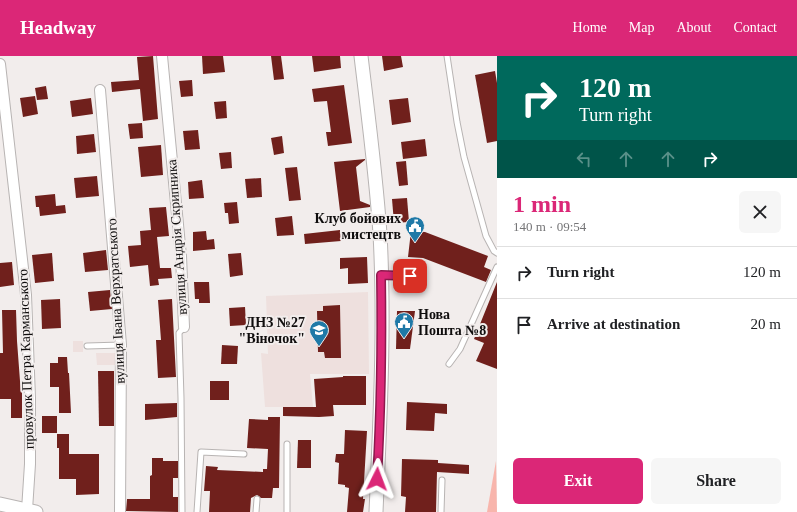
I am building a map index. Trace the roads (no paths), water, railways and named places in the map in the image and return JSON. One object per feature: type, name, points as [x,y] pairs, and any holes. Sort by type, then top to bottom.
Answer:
[{"type":"street","name":"вулиця Андрія Скрипника","points":[[162,56],[180,256],[184,327]]},
{"type":"street","points":[[361,56],[378,206],[381,275],[381,407],[376,512]]},
{"type":"street","name":"провулок Петра Карманського","points":[[0,64],[26,295],[30,398],[30,464],[26,511]]},
{"type":"street","name":"вулиця Івана Верхратського","points":[[100,90],[121,346],[120,512]]},
{"type":"street","points":[[0,504],[26,511]]},
{"type":"lane","points":[[447,56],[464,157],[486,236],[494,251],[497,253]]},
{"type":"lane","points":[[449,364],[460,349],[497,267]]},
{"type":"lane","points":[[381,275],[422,276]]},
{"type":"lane","name":"вулиця Андрія Скрипника","points":[[182,512],[182,398],[179,333],[184,327]]},
{"type":"lane","points":[[87,346],[121,346]]},
{"type":"lane","points":[[286,444],[287,512]]},
{"type":"lane","points":[[197,512],[201,452],[244,454]]},
{"type":"lane","points":[[441,512],[442,480]]},
{"type":"lane","points":[[256,512],[257,500]]},
{"type":"place","name":"Клуб бойових мистецтв","points":[[415,243]]},
{"type":"place","name":"Нова Пошта №8","points":[[404,339]]},
{"type":"place","name":"ДНЗ №27 \"Віночок\"","points":[[319,347]]}]
